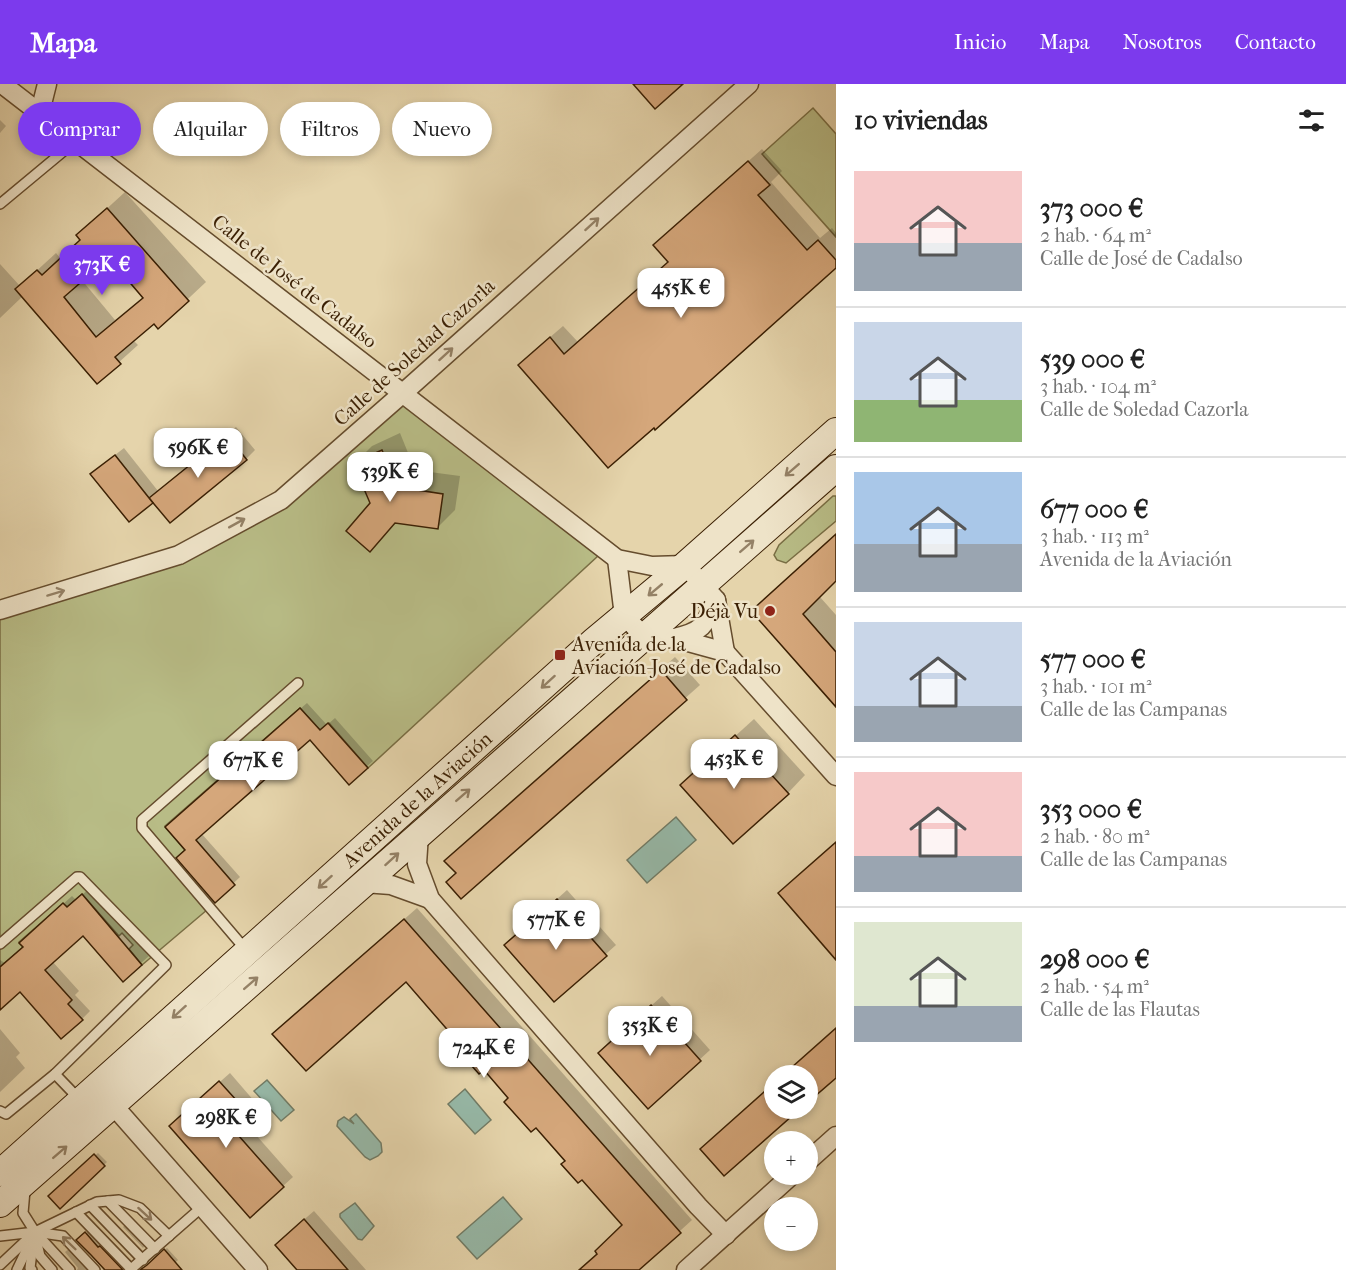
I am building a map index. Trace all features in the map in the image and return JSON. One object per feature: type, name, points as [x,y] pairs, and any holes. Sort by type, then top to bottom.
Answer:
[{"type":"main road","name":"Avenida de la Aviación","points":[[0,1173],[624,616],[686,565],[836,431]]},
{"type":"main road","name":"Avenida de la Aviación","points":[[0,1204],[644,636],[710,592],[836,468]]},
{"type":"street","name":"Calle de José de Cadalso","points":[[2,84],[26,102]]},
{"type":"street","points":[[42,102],[47,84]]},
{"type":"street","name":"Calle de Soledad Cazorla","points":[[0,610],[179,555],[281,500],[749,84]]},
{"type":"street","name":"Calle de José de Cadalso","points":[[96,156],[617,559],[652,566],[686,565]]},
{"type":"street","points":[[617,559],[624,616],[644,636],[660,639],[674,638],[698,630],[706,622],[710,592]]},
{"type":"street","points":[[686,565],[710,592],[724,652],[836,776]]},
{"type":"street","points":[[674,638],[724,652]]},
{"type":"street","points":[[419,834],[417,864],[430,899],[698,1206],[726,1235]]},
{"type":"street","points":[[364,883],[391,885],[430,899]]},
{"type":"street","points":[[81,1100],[112,1105],[258,1270]]},
{"type":"street","points":[[818,1152],[836,1136]]},
{"type":"street","points":[[686,1270],[781,1185]]},
{"type":"lane","points":[[0,204],[59,156]]},
{"type":"lane","points":[[247,952],[141,824],[142,820],[298,683]]},
{"type":"lane","points":[[0,944],[77,877],[80,877],[165,963],[164,968],[55,1074],[6,1114],[0,1112]]},
{"type":"lane","points":[[55,1074],[81,1100]]},
{"type":"lane","points":[[26,1182],[23,1213],[35,1232],[70,1270]]},
{"type":"lane","points":[[6,1270],[0,1264],[35,1232],[97,1202],[119,1200],[140,1208],[169,1236]]},
{"type":"lane","points":[[108,1201],[155,1249]]},
{"type":"lane","points":[[90,1205],[143,1260]]},
{"type":"lane","points":[[76,1212],[131,1270],[202,1207]]},
{"type":"lane","points":[[17,1270],[35,1232]]},
{"type":"lane","points":[[32,1270],[30,1268],[35,1232]]},
{"type":"lane","points":[[35,1232],[40,1256],[52,1270]]},
{"type":"lane","points":[[0,1236],[35,1232],[63,1236],[95,1270]]},
{"type":"green space","points":[[813,108],[836,134],[836,237],[762,154]]},
{"type":"green space","points":[[403,393],[599,555],[368,768],[329,723],[320,730],[300,708],[165,826],[185,850],[175,859],[214,904],[142,965],[129,949],[133,945],[122,933],[119,936],[82,894],[67,907],[63,904],[19,942],[23,947],[0,967],[0,618],[288,503]]},
{"type":"green space","points":[[833,496],[836,496],[836,521],[786,563],[777,560],[774,555],[779,545]]},
{"type":"shaded area","points":[[676,817],[696,840],[647,883],[627,860]]},
{"type":"shaded area","points":[[267,1080],[294,1110],[281,1121],[254,1091]]},
{"type":"shaded area","points":[[465,1089],[491,1120],[475,1134],[448,1104]]},
{"type":"shaded area","points":[[356,1114],[381,1143],[382,1152],[370,1160],[337,1126],[338,1121],[344,1117],[354,1124],[350,1119]]},
{"type":"shaded area","points":[[503,1197],[522,1219],[477,1259],[457,1237]]},
{"type":"shaded area","points":[[355,1203],[374,1226],[362,1240],[358,1239],[340,1217],[340,1214]]},
{"type":"building","points":[[633,84],[683,84],[655,109]]},
{"type":"building","points":[[748,161],[770,185],[758,195],[807,250],[818,240],[836,260],[836,268],[655,430],[654,428],[608,468],[518,365],[550,337],[564,354],[668,262],[653,245]]},
{"type":"building","points":[[107,208],[189,301],[158,329],[154,324],[115,357],[121,364],[97,384],[15,289],[37,270],[42,275],[80,240],[76,235]],"holes":[[[109,258],[143,298],[96,337],[64,297]]]},
{"type":"building","points":[[227,435],[247,460],[170,523],[149,498]]},
{"type":"building","points":[[382,450],[398,487],[443,494],[438,529],[395,523],[370,552],[346,531],[370,503],[353,463]]},
{"type":"building","points":[[115,455],[153,503],[129,522],[90,474]]},
{"type":"building","points":[[836,534],[836,581],[803,614],[836,652],[836,707],[751,611]]},
{"type":"building","points":[[661,670],[687,700],[461,899],[446,882],[456,873],[444,861]]},
{"type":"building","points":[[300,708],[320,730],[328,723],[368,768],[349,785],[310,740],[196,840],[235,885],[215,903],[176,858],[185,850],[165,827]]},
{"type":"building","points":[[735,735],[789,794],[733,844],[680,785]]},
{"type":"building","points":[[836,842],[836,960],[778,893]]},
{"type":"building","points":[[82,894],[142,965],[123,982],[83,936],[45,970],[72,1000],[68,1004],[83,1020],[61,1039],[20,992],[0,1010],[0,967],[23,947],[19,943],[63,903],[67,907]]},
{"type":"building","points":[[557,899],[607,956],[554,1002],[504,945]]},
{"type":"building","points":[[404,919],[681,1233],[639,1270],[579,1270],[597,1254],[595,1251],[622,1225],[582,1180],[578,1183],[561,1164],[565,1161],[536,1128],[531,1132],[504,1102],[508,1098],[484,1070],[479,1074],[454,1046],[458,1042],[406,982],[306,1071],[272,1034]]},
{"type":"building","points":[[651,1005],[701,1061],[648,1109],[598,1053]]},
{"type":"building","points":[[836,1028],[836,1078],[818,1094],[818,1065],[794,1065]]},
{"type":"building","points":[[219,1081],[247,1112],[231,1127],[284,1187],[250,1218],[169,1126]]},
{"type":"building","points":[[764,1092],[764,1119],[789,1119],[775,1131],[764,1131],[764,1141],[724,1176],[700,1149]]},
{"type":"building","points":[[94,1154],[105,1166],[60,1209],[48,1196]]},
{"type":"building","points":[[304,1219],[348,1270],[297,1270],[275,1245]]},
{"type":"building","points":[[85,1232],[123,1270],[105,1270],[76,1240]]},
{"type":"building","points":[[164,1249],[182,1270],[140,1270],[147,1265]]},
{"type":"place","name":"Déjà Vu","points":[[770,611]]},
{"type":"place","name":"Avenida de la Aviación-José de Cadalso","points":[[560,655]]}]
